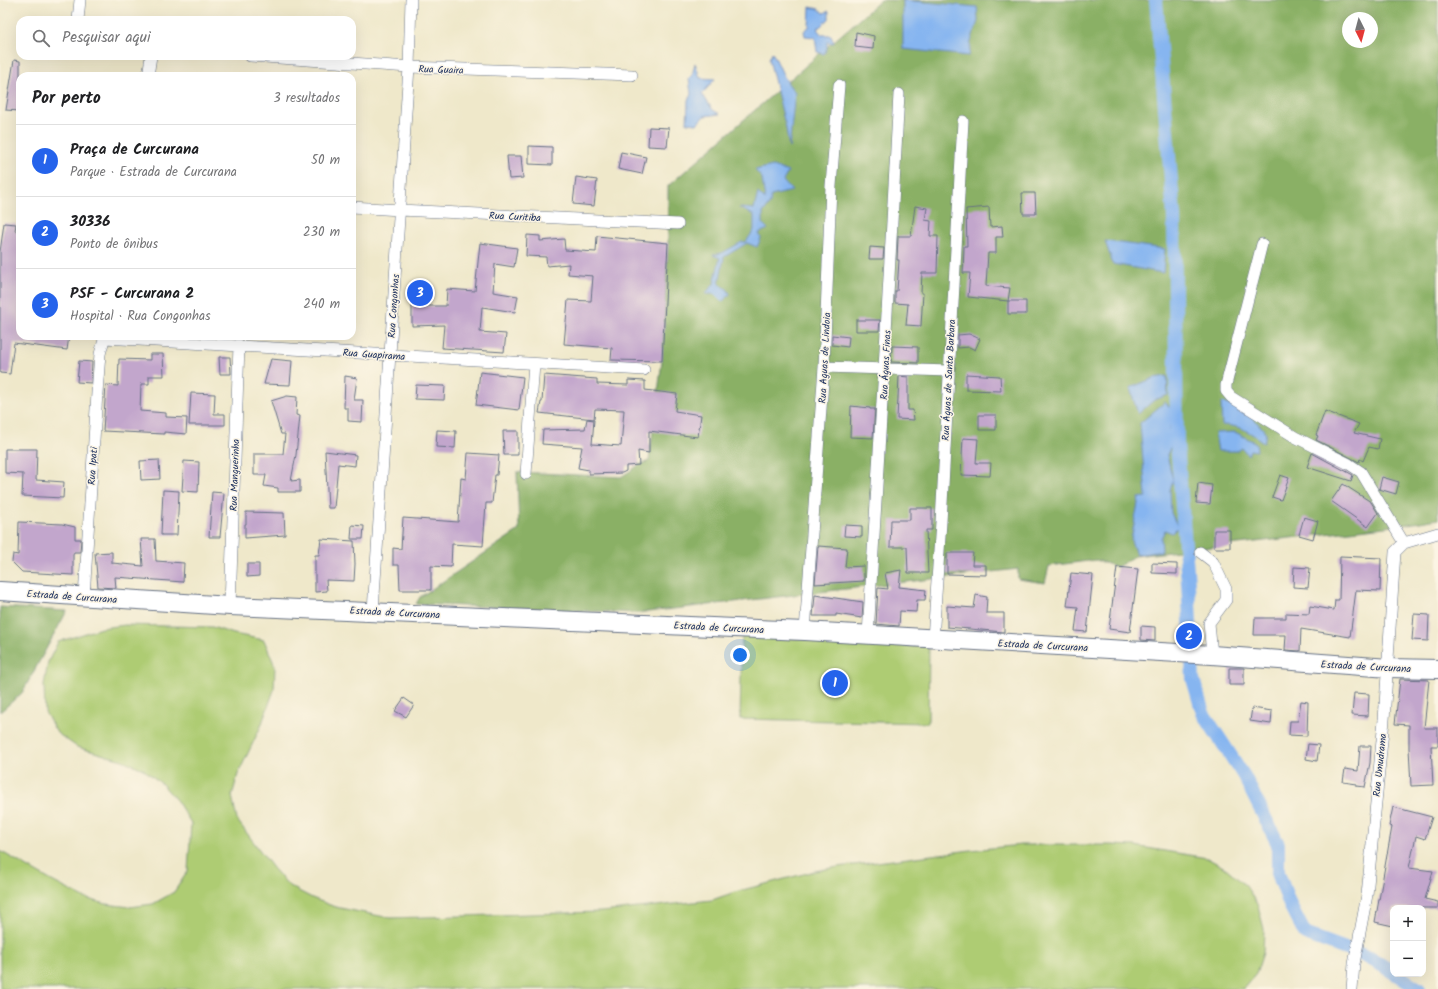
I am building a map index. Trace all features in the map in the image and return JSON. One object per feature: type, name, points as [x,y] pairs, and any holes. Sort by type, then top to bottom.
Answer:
[{"type":"main road","name":"Estrada de Curcurana","points":[[0,591],[230,606],[373,611],[806,631],[1207,655],[1389,668],[1438,669]]},
{"type":"street","points":[[78,16],[80,0]]},
{"type":"street","name":"Rua Congonhas","points":[[373,611],[409,68],[411,0]]},
{"type":"street","points":[[149,72],[150,60]]},
{"type":"street","name":"Rua Guaira","points":[[303,60],[409,68],[632,75]]},
{"type":"street","name":"Rua Aguas de Lindoia","points":[[806,631],[824,367],[831,186],[839,85]]},
{"type":"street","name":"Rua Águas Finas","points":[[868,635],[899,94]]},
{"type":"street","name":"Rua Águas de Santa Barbara","points":[[933,639],[941,522],[963,121]]},
{"type":"street","name":"Rua Curitiba","points":[[356,207],[678,224]]},
{"type":"street","points":[[1262,244],[1226,385],[1226,391],[1231,397],[1295,438],[1349,464],[1361,472],[1404,543],[1438,533]]},
{"type":"street","name":"Rua Ipati","points":[[84,597],[100,354],[104,340]]},
{"type":"street","name":"Rua Guapirama","points":[[155,340],[644,370]]},
{"type":"street","name":"Rua Manguerinha","points":[[230,606],[239,345]]},
{"type":"street","points":[[526,474],[534,364]]},
{"type":"street","points":[[824,367],[949,371]]},
{"type":"street","name":"Rua Umudrama","points":[[1352,989],[1354,964],[1366,895],[1389,668],[1395,552],[1404,543]]},
{"type":"street","points":[[1200,552],[1213,562],[1226,589],[1226,600],[1209,623],[1207,655]]},
{"type":"green space","points":[[881,0],[1438,0],[1438,519],[1402,525],[1135,556],[1117,567],[1096,560],[1049,566],[1045,583],[1018,579],[1018,569],[639,613],[416,604],[420,597],[519,530],[517,472],[621,477],[639,465],[649,461],[662,361],[668,243],[668,186]]},
{"type":"green space","points":[[0,607],[67,611],[22,693],[0,712]]},
{"type":"green space","points":[[125,625],[212,627],[234,634],[264,640],[275,666],[274,690],[261,726],[238,774],[232,796],[237,820],[273,868],[289,886],[312,898],[335,907],[390,918],[601,912],[712,900],[735,892],[815,871],[971,850],[1022,845],[1135,846],[1207,858],[1227,869],[1246,886],[1258,906],[1264,929],[1263,953],[1256,974],[1243,989],[0,989],[0,851],[84,898],[106,904],[130,907],[153,904],[174,892],[188,871],[191,823],[177,801],[162,784],[143,769],[122,760],[77,747],[57,733],[45,712],[44,685],[48,662],[58,642],[101,628]]},
{"type":"green space","points":[[742,635],[929,647],[928,723],[740,719]]},
{"type":"water","points":[[903,0],[977,7],[978,21],[971,41],[969,56],[903,49]]},
{"type":"water","points":[[810,7],[819,9],[824,13],[829,11],[829,19],[817,29],[822,35],[831,35],[834,43],[827,42],[827,48],[824,54],[817,52],[815,37],[805,36],[804,31],[809,27]]},
{"type":"water","points":[[772,52],[785,78],[795,92],[789,148],[786,128],[769,59]]},
{"type":"water","points":[[695,63],[700,78],[715,79],[702,94],[713,110],[720,114],[704,116],[697,124],[687,123],[688,101],[691,94],[689,79],[692,76]]},
{"type":"water","points":[[773,166],[788,172],[783,181],[792,191],[771,196],[770,203],[763,213],[763,224],[768,229],[759,233],[761,238],[757,247],[747,243],[724,257],[719,284],[727,289],[730,294],[722,302],[714,294],[705,294],[714,284],[720,258],[713,255],[722,253],[742,242],[746,242],[754,230],[754,215],[739,208],[754,209],[758,193],[765,200],[762,178],[755,170]]},
{"type":"water","points":[[1105,241],[1165,249],[1163,273],[1113,264]]},
{"type":"water","points":[[1167,376],[1168,395],[1154,400],[1138,414],[1130,388],[1154,378]]},
{"type":"water","points":[[1165,402],[1172,410],[1170,429],[1174,439],[1167,455],[1173,480],[1170,490],[1171,513],[1178,527],[1172,533],[1165,530],[1161,538],[1162,551],[1136,555],[1131,540],[1139,498],[1146,497],[1140,423]]},
{"type":"water","points":[[1221,402],[1240,410],[1257,422],[1266,433],[1264,443],[1244,430],[1234,426],[1222,425]]},
{"type":"water","points":[[1235,432],[1256,443],[1257,451],[1250,450],[1248,455],[1242,448],[1237,451],[1218,451],[1215,433]]},
{"type":"building","points":[[856,32],[874,36],[873,49],[855,47]]},
{"type":"building","points":[[14,60],[20,61],[20,72],[16,72],[16,111],[6,110]]},
{"type":"building","points":[[649,127],[669,128],[667,147],[648,146]]},
{"type":"building","points":[[529,146],[552,147],[552,165],[529,164]]},
{"type":"building","points":[[621,152],[646,157],[642,174],[618,169]]},
{"type":"building","points":[[507,156],[521,156],[523,178],[509,179]]},
{"type":"building","points":[[576,177],[597,180],[594,206],[573,204]]},
{"type":"building","points":[[1022,193],[1035,193],[1036,214],[1023,214]]},
{"type":"building","points":[[915,206],[927,208],[925,220],[931,221],[930,236],[938,236],[937,273],[922,273],[921,293],[923,293],[921,326],[906,325],[908,304],[895,303],[899,260],[897,260],[898,236],[911,236]]},
{"type":"building","points":[[989,207],[990,227],[1002,226],[1003,237],[996,237],[996,253],[988,253],[986,286],[1010,288],[1008,301],[968,297],[970,273],[963,273],[964,246],[967,246],[966,209]]},
{"type":"building","points":[[4,223],[16,224],[16,340],[68,340],[67,350],[14,343],[10,374],[0,373],[0,252]]},
{"type":"building","points":[[527,235],[540,236],[540,241],[564,239],[565,250],[596,252],[597,236],[668,243],[662,361],[611,360],[612,348],[564,344],[568,300],[591,301],[593,276],[568,274],[569,264],[547,266],[546,257],[526,256]]},
{"type":"building","points":[[480,243],[517,248],[514,267],[495,264],[493,292],[518,296],[515,312],[482,307],[480,332],[506,334],[504,352],[442,348],[444,325],[412,326],[412,306],[446,306],[447,289],[475,291]]},
{"type":"building","points":[[870,247],[884,248],[883,259],[869,259]]},
{"type":"building","points":[[1008,301],[1026,301],[1026,314],[1008,314]]},
{"type":"building","points":[[856,320],[880,320],[879,331],[856,331]]},
{"type":"building","points":[[969,334],[980,339],[975,350],[969,347],[958,348],[958,335]]},
{"type":"building","points":[[832,335],[849,337],[848,347],[832,345]]},
{"type":"building","points":[[892,346],[918,347],[918,363],[891,362]]},
{"type":"building","points":[[150,354],[163,354],[164,376],[149,376],[149,384],[141,384],[140,411],[166,413],[166,417],[187,418],[186,434],[164,432],[164,434],[103,431],[106,385],[118,386],[119,359],[150,360]]},
{"type":"building","points":[[219,357],[230,357],[231,374],[220,374]]},
{"type":"building","points":[[271,359],[292,361],[290,385],[264,384]]},
{"type":"building","points":[[79,361],[92,362],[91,383],[77,382]]},
{"type":"building","points":[[480,372],[523,377],[519,410],[476,405]]},
{"type":"building","points":[[966,374],[1000,376],[1001,391],[966,390]]},
{"type":"building","points":[[544,375],[597,379],[597,384],[628,385],[628,380],[645,381],[645,390],[677,394],[675,411],[701,415],[698,437],[649,431],[649,453],[638,451],[639,465],[626,466],[626,471],[622,473],[589,474],[589,470],[578,468],[582,447],[542,444],[543,430],[585,429],[587,419],[594,420],[592,444],[621,446],[624,410],[595,409],[594,419],[539,413],[542,402]]},
{"type":"building","points":[[345,376],[357,378],[354,400],[363,400],[362,422],[348,421],[348,408],[344,408]]},
{"type":"building","points":[[899,376],[908,377],[908,410],[913,410],[914,420],[897,419]]},
{"type":"building","points":[[416,385],[445,386],[444,400],[415,399]]},
{"type":"building","points":[[191,393],[215,394],[214,414],[225,414],[225,425],[189,425]]},
{"type":"building","points":[[287,396],[297,397],[296,415],[300,416],[296,455],[291,481],[300,480],[300,492],[278,492],[278,488],[264,486],[266,475],[254,475],[254,454],[283,454],[285,434],[281,434],[271,401]]},
{"type":"building","points":[[851,406],[875,409],[873,438],[850,437]]},
{"type":"building","points":[[1325,411],[1359,424],[1354,433],[1380,439],[1378,449],[1369,447],[1363,461],[1360,459],[1359,462],[1316,440],[1318,436],[1316,435]]},
{"type":"building","points":[[979,415],[996,415],[996,430],[979,430]]},
{"type":"building","points":[[437,430],[456,431],[455,448],[436,447]]},
{"type":"building","points":[[503,431],[518,431],[518,455],[504,455]]},
{"type":"building","points":[[963,438],[978,439],[976,463],[991,463],[990,476],[961,475]]},
{"type":"building","points":[[5,449],[37,449],[36,480],[64,482],[63,498],[22,496],[23,474],[5,473]]},
{"type":"building","points":[[325,451],[356,455],[355,466],[338,464],[334,508],[328,508]]},
{"type":"building","points":[[468,453],[499,455],[492,503],[486,503],[483,546],[452,544],[451,567],[431,566],[431,590],[400,590],[399,565],[393,565],[393,548],[401,549],[403,518],[458,522],[461,478],[466,479]]},
{"type":"building","points":[[1312,453],[1353,475],[1351,481],[1307,467]]},
{"type":"building","points":[[159,460],[160,479],[141,480],[140,461]]},
{"type":"building","points":[[184,461],[199,462],[198,492],[182,491]]},
{"type":"building","points":[[1280,475],[1289,478],[1281,500],[1272,497]]},
{"type":"building","points":[[1382,477],[1399,482],[1396,494],[1379,489]]},
{"type":"building","points":[[1198,483],[1212,485],[1210,504],[1196,503]]},
{"type":"building","points":[[1343,484],[1371,502],[1378,513],[1368,527],[1331,501]]},
{"type":"building","points":[[163,490],[179,491],[177,535],[161,535]]},
{"type":"building","points":[[212,492],[224,493],[220,537],[209,537]]},
{"type":"building","points":[[910,508],[932,508],[932,530],[926,530],[928,573],[908,573],[907,547],[890,547],[891,520],[910,520]]},
{"type":"building","points":[[246,512],[284,513],[285,535],[245,538]]},
{"type":"building","points":[[1304,517],[1318,521],[1313,539],[1299,535]]},
{"type":"building","points":[[19,522],[62,524],[75,527],[75,539],[81,539],[80,552],[74,552],[73,555],[73,575],[22,572],[12,562],[13,554],[18,555]]},
{"type":"building","points":[[352,525],[364,526],[363,539],[351,539]]},
{"type":"building","points":[[845,525],[862,526],[862,537],[844,536]]},
{"type":"building","points":[[1214,530],[1230,530],[1230,548],[1214,548]]},
{"type":"building","points":[[141,539],[155,539],[156,561],[184,563],[183,582],[115,577],[116,588],[98,587],[95,553],[112,552],[112,563],[143,566]]},
{"type":"building","points":[[321,539],[354,541],[354,581],[326,580],[327,591],[315,592],[315,555],[319,555]]},
{"type":"building","points":[[818,546],[847,548],[845,567],[864,566],[864,581],[815,584]]},
{"type":"building","points":[[947,553],[973,553],[972,565],[986,565],[986,575],[947,574]]},
{"type":"building","points":[[1340,556],[1381,558],[1380,591],[1356,590],[1350,637],[1301,629],[1300,651],[1285,650],[1286,635],[1254,635],[1255,618],[1286,618],[1286,613],[1309,614],[1310,606],[1334,610],[1335,600],[1339,600]]},
{"type":"building","points":[[1152,563],[1177,564],[1177,574],[1152,573]]},
{"type":"building","points":[[247,564],[259,564],[259,576],[247,577]]},
{"type":"building","points":[[1117,567],[1138,569],[1130,632],[1109,629]]},
{"type":"building","points":[[1294,567],[1310,568],[1308,588],[1293,587]]},
{"type":"building","points":[[901,570],[899,587],[926,590],[925,600],[917,600],[916,612],[900,611],[899,626],[876,624],[878,588],[888,589],[885,573]]},
{"type":"building","points":[[1071,573],[1093,575],[1087,632],[1075,631],[1078,607],[1067,606]]},
{"type":"building","points":[[815,595],[863,602],[862,618],[836,614],[836,616],[813,616]]},
{"type":"building","points":[[976,595],[987,597],[986,613],[1004,613],[1004,632],[947,627],[947,606],[974,608]]},
{"type":"building","points":[[1414,614],[1429,615],[1428,641],[1412,640]]},
{"type":"building","points":[[1141,626],[1155,627],[1155,641],[1141,640]]},
{"type":"building","points":[[1229,668],[1244,668],[1244,685],[1229,685]]},
{"type":"building","points":[[1400,679],[1429,680],[1424,728],[1438,728],[1438,746],[1431,746],[1433,785],[1411,786],[1409,725],[1395,724]]},
{"type":"building","points":[[1354,693],[1369,694],[1368,716],[1352,715]]},
{"type":"building","points":[[404,698],[414,705],[406,717],[395,711]]},
{"type":"building","points":[[1301,701],[1308,702],[1307,736],[1289,735],[1290,721],[1298,721]]},
{"type":"building","points":[[1252,708],[1272,711],[1271,724],[1250,721]]},
{"type":"building","points":[[1308,744],[1319,745],[1317,761],[1306,759]]},
{"type":"building","points":[[1360,746],[1371,746],[1370,763],[1365,787],[1343,782],[1345,769],[1358,771]]},
{"type":"building","points":[[1393,807],[1432,817],[1425,839],[1416,836],[1409,868],[1433,871],[1425,899],[1438,902],[1438,908],[1426,908],[1426,905],[1390,905],[1390,925],[1375,922],[1392,827],[1389,826]]},
{"type":"waterway","points":[[1156,0],[1174,216],[1177,444],[1188,583],[1193,679],[1203,713],[1244,776],[1278,844],[1278,873],[1290,905],[1305,934],[1370,958],[1390,970]]},
{"type":"waterway","points":[[1401,977],[1419,989]]},
{"type":"place","name":"PSF - Curcurana 2","points":[[420,293]]},
{"type":"place","name":"30336","points":[[1189,636]]},
{"type":"place","name":"Praça de Curcurana","points":[[835,683]]}]
